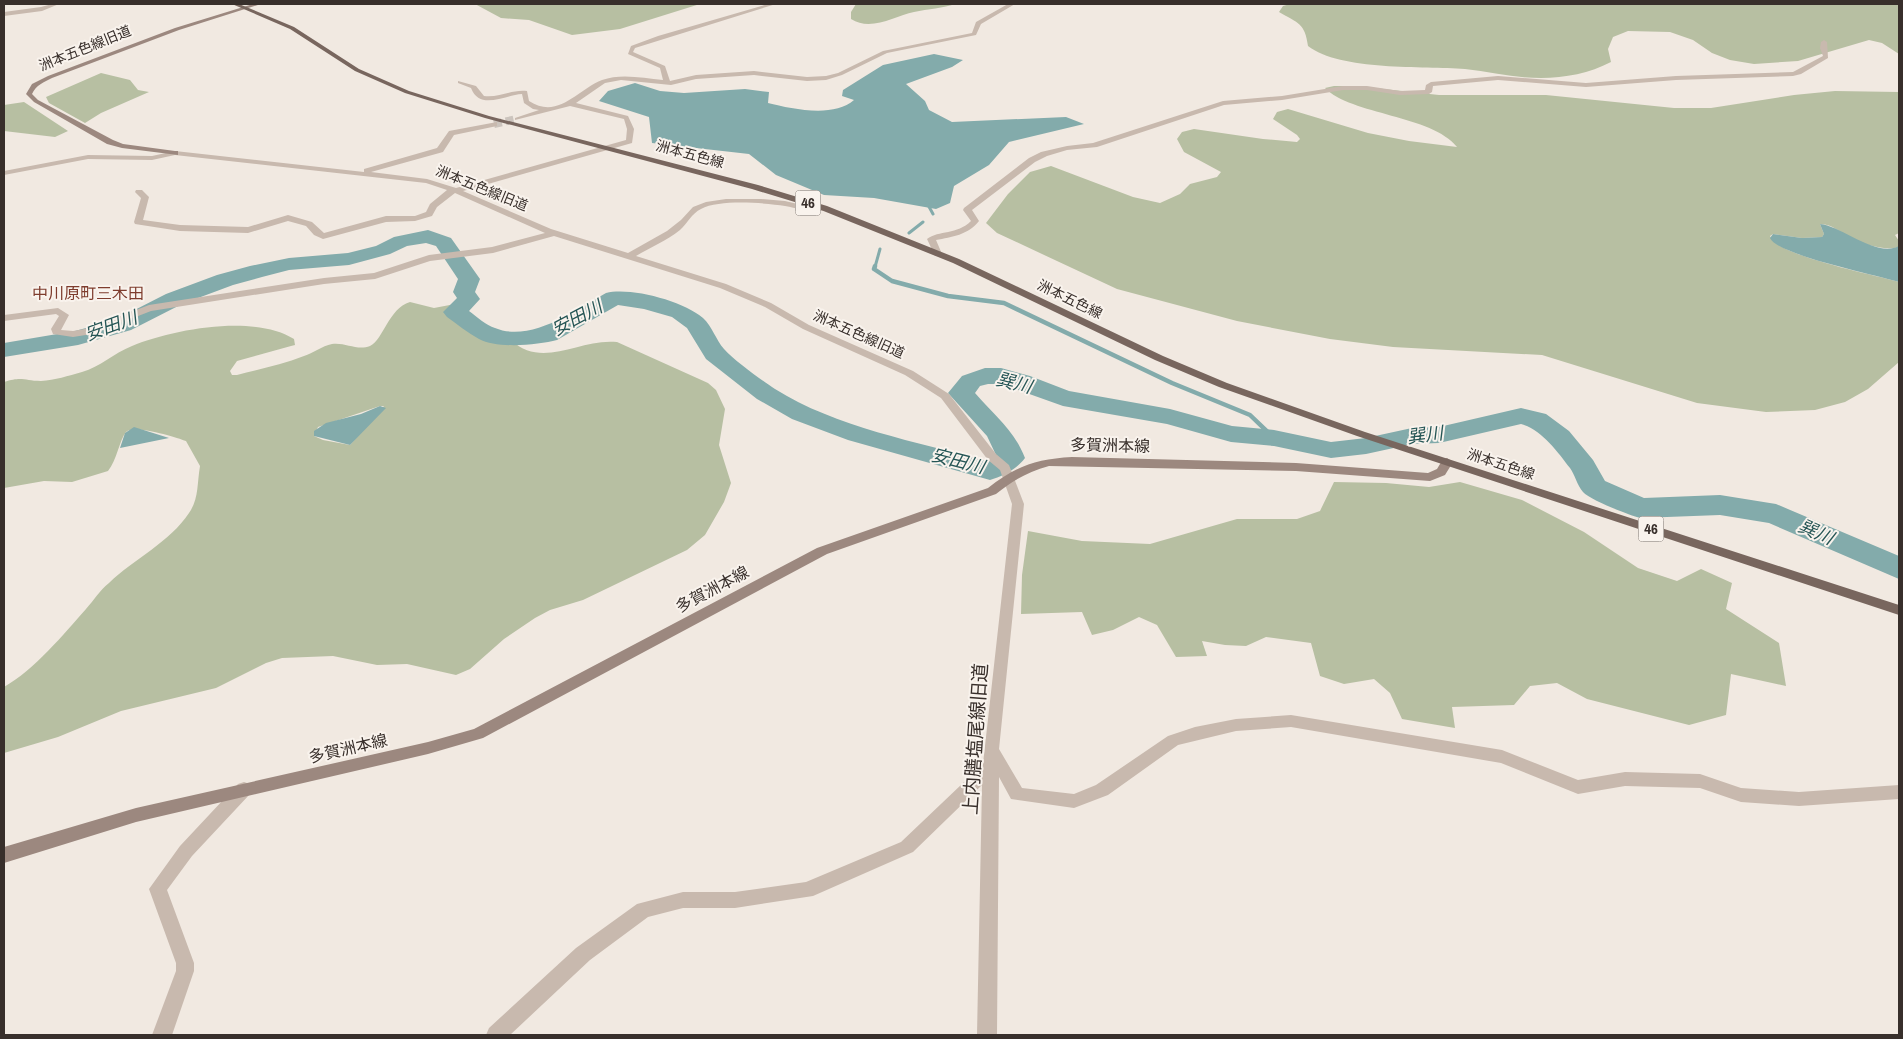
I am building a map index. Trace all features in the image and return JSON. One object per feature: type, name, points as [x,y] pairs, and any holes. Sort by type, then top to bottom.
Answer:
[{"type":"main road","name":"洲本五色線","points":[[235,4],[292,28],[357,70],[407,92],[446,106],[754,186],[824,208],[938,254],[1159,358],[1223,385],[1403,448],[1899,610]]},
{"type":"main road","points":[[244,7],[258,4]]},
{"type":"main road","name":"洲本五色線旧道","points":[[175,153],[114,143],[36,101],[28,94],[29,90],[43,80],[68,70],[176,29],[244,7]]},
{"type":"main road","name":"多賀洲本線","points":[[4,855],[136,815],[428,748],[478,734],[566,684],[822,551],[992,491],[1006,473],[1048,462],[1072,461],[1296,467],[1430,477],[1441,472],[1447,462]]},
{"type":"street","points":[[4,14],[42,9],[56,4]]},
{"type":"street","points":[[666,82],[663,67],[630,53],[633,47],[660,37],[773,4]]},
{"type":"street","points":[[518,118],[570,104],[603,82],[614,80],[635,78],[666,82],[696,77],[744,73],[807,79],[826,78],[840,74],[885,52],[974,34],[978,23],[1012,4]]},
{"type":"street","points":[[938,254],[931,239],[969,228],[974,221],[968,210],[1032,160],[1054,150],[1094,145],[1223,103],[1282,98],[1342,88],[1367,88],[1417,94],[1429,92],[1428,86],[1431,84],[1498,78],[1586,85],[1676,78],[1793,74],[1799,73],[1826,57],[1823,48],[1824,42]]},
{"type":"street","points":[[460,82],[474,87],[475,93],[480,98],[492,98],[521,91],[525,92],[526,102],[535,108],[546,109]]},
{"type":"street","points":[[139,192],[145,197],[138,222],[180,228],[248,230],[288,218],[309,224],[317,234],[323,236],[386,218],[426,216],[445,194],[455,190],[629,141],[631,135],[629,121],[626,117],[570,104]]},
{"type":"street","points":[[360,172],[440,150],[452,133],[494,124]]},
{"type":"street","points":[[4,173],[88,157],[152,158],[175,153]]},
{"type":"street","name":"洲本五色線旧道","points":[[175,153],[360,172],[427,181],[455,190],[554,233],[723,286],[768,305],[806,327],[909,373],[946,396],[1006,473]]},
{"type":"street","points":[[630,256],[682,224],[698,207],[731,202],[764,202],[780,203],[802,210],[824,208]]},
{"type":"street","points":[[4,318],[58,311],[64,315],[56,329],[57,332],[73,334],[111,325],[158,307],[324,281],[367,277],[429,258],[493,250],[554,233]]},
{"type":"street","name":"上内膳塩尾線旧道","points":[[987,1035],[990,758],[1018,504],[1006,473]]},
{"type":"street","points":[[496,1035],[583,954],[643,910],[683,900],[735,900],[807,890],[907,847],[990,758],[1017,794],[1074,801],[1102,790],[1173,740],[1195,733],[1236,725],[1290,721],[1502,757],[1578,788],[1625,779],[1700,782],[1741,795],[1799,799],[1899,792]]},
{"type":"street","points":[[162,1035],[185,971],[185,963],[158,889],[186,851],[244,789]]},
{"type":"green space","points":[[475,4],[700,4],[620,29],[572,35],[529,20],[501,18]]},
{"type":"green space","points":[[856,4],[956,4],[914,12],[875,24],[867,24],[851,19],[851,12]]},
{"type":"green space","points":[[1290,4],[1899,4],[1899,54],[1882,43],[1869,40],[1798,61],[1754,64],[1730,60],[1712,53],[1693,40],[1670,32],[1628,31],[1613,37],[1608,49],[1611,62],[1586,72],[1568,76],[1531,78],[1465,69],[1383,66],[1340,60],[1322,54],[1308,46],[1307,38],[1300,24],[1279,12],[1283,6]]},
{"type":"green space","points":[[101,73],[130,80],[138,90],[149,92],[101,113],[85,123],[49,103],[46,97]]},
{"type":"green space","points":[[1356,86],[1439,95],[1546,95],[1674,108],[1711,108],[1794,95],[1835,91],[1899,92],[1899,233],[1895,235],[1899,241],[1899,247],[1887,248],[1860,242],[1832,227],[1820,224],[1824,234],[1822,237],[1802,238],[1773,234],[1770,236],[1790,251],[1828,264],[1899,282],[1899,362],[1868,389],[1845,402],[1815,410],[1766,412],[1697,403],[1542,355],[1393,347],[1330,339],[1237,321],[1117,289],[997,233],[986,223],[1008,194],[1030,172],[1051,166],[1133,197],[1160,203],[1180,194],[1190,184],[1217,177],[1221,172],[1184,152],[1177,139],[1182,132],[1194,129],[1297,142],[1300,139],[1297,135],[1273,119],[1277,112],[1288,109],[1368,133],[1409,141],[1457,147],[1445,136],[1429,128],[1353,104],[1337,97],[1325,88]]},
{"type":"green space","points":[[24,102],[68,131],[55,137],[4,131],[4,105]]},
{"type":"green space","points":[[410,302],[434,308],[455,304],[450,313],[472,328],[485,335],[511,340],[523,349],[536,352],[549,353],[589,344],[617,342],[708,383],[716,390],[725,409],[719,445],[731,483],[724,502],[705,535],[687,550],[583,600],[550,610],[535,618],[504,639],[470,669],[456,675],[407,664],[377,665],[333,656],[282,658],[266,663],[216,688],[121,711],[58,737],[4,753],[4,687],[26,671],[48,651],[106,586],[162,542],[181,523],[195,502],[200,466],[186,441],[136,429],[126,432],[114,462],[108,471],[72,482],[44,481],[4,488],[4,382],[20,379],[35,381],[56,379],[72,375],[89,370],[132,346],[169,334],[191,330],[236,326],[258,327],[278,331],[294,339],[295,345],[237,361],[230,371],[232,375],[237,375],[287,362],[332,344],[360,348],[370,346],[379,337],[391,317]],"holes":[[[384,406],[350,445],[323,440],[314,436],[318,427]]]},
{"type":"green space","points":[[1334,482],[1386,483],[1429,487],[1460,482],[1522,500],[1584,532],[1638,568],[1677,581],[1701,569],[1732,583],[1726,609],[1779,643],[1786,686],[1731,674],[1726,715],[1689,725],[1587,699],[1557,683],[1530,686],[1514,705],[1452,707],[1455,728],[1402,719],[1390,693],[1374,679],[1344,684],[1320,676],[1311,643],[1266,637],[1246,646],[1202,641],[1207,656],[1176,657],[1157,625],[1139,617],[1113,630],[1092,635],[1082,612],[1021,614],[1022,575],[1028,531],[1082,541],[1150,544],[1237,519],[1297,519],[1320,511]]},
{"type":"water","points":[[934,54],[963,60],[952,67],[906,84],[925,101],[929,110],[952,122],[1066,117],[1084,124],[1009,142],[989,165],[954,186],[950,203],[936,209],[874,198],[824,195],[776,175],[749,154],[652,143],[649,117],[599,101],[608,91],[635,83],[660,91],[684,93],[745,89],[769,92],[768,103],[800,109],[836,109],[846,106],[854,100],[842,96],[843,90],[883,65]]},
{"type":"water","points":[[1820,224],[1880,248],[1890,249],[1899,246],[1899,282],[1808,258],[1790,251],[1770,238],[1773,234],[1802,238],[1822,237],[1824,234]]},
{"type":"water","points":[[380,406],[386,408],[350,445],[314,436],[314,431],[326,423],[361,414]]},
{"type":"water","points":[[134,427],[169,438],[120,448],[125,433]]},
{"type":"waterway","points":[[927,203],[933,214]]},
{"type":"waterway","points":[[909,233],[923,222]]},
{"type":"waterway","name":"安田川","points":[[4,350],[78,338],[123,325],[174,299],[225,280],[258,271],[289,264],[349,259],[383,250],[401,241],[428,236],[444,242],[469,279],[464,292],[469,299],[455,312],[489,335],[512,338],[549,335],[614,298],[647,302],[680,312],[696,324],[715,354],[766,394],[801,413],[858,434],[990,471],[1011,458],[1007,447],[996,430],[961,393],[971,381],[985,376],[1001,376],[1021,381],[1063,398],[1170,417],[1231,434],[1274,438],[1331,450],[1366,446],[1412,436],[1439,435],[1521,416],[1537,420],[1559,437],[1583,466],[1594,487],[1640,508],[1720,505],[1776,514],[1899,568]]},
{"type":"waterway","points":[[875,267],[880,249]]},
{"type":"waterway","points":[[875,266],[874,269],[892,281],[948,296],[1004,303],[1172,383],[1250,415],[1274,438]]},
{"type":"tunnel","points":[[494,124],[517,119]]},
{"type":"district","name":"中川原町三木田","points":[[88,293]]},
{"type":"water label","name":"巽川","points":[[1014,383]]},
{"type":"water label","name":"巽川","points":[[1425,435]]},
{"type":"water label","name":"巽川","points":[[1816,532]]}]
